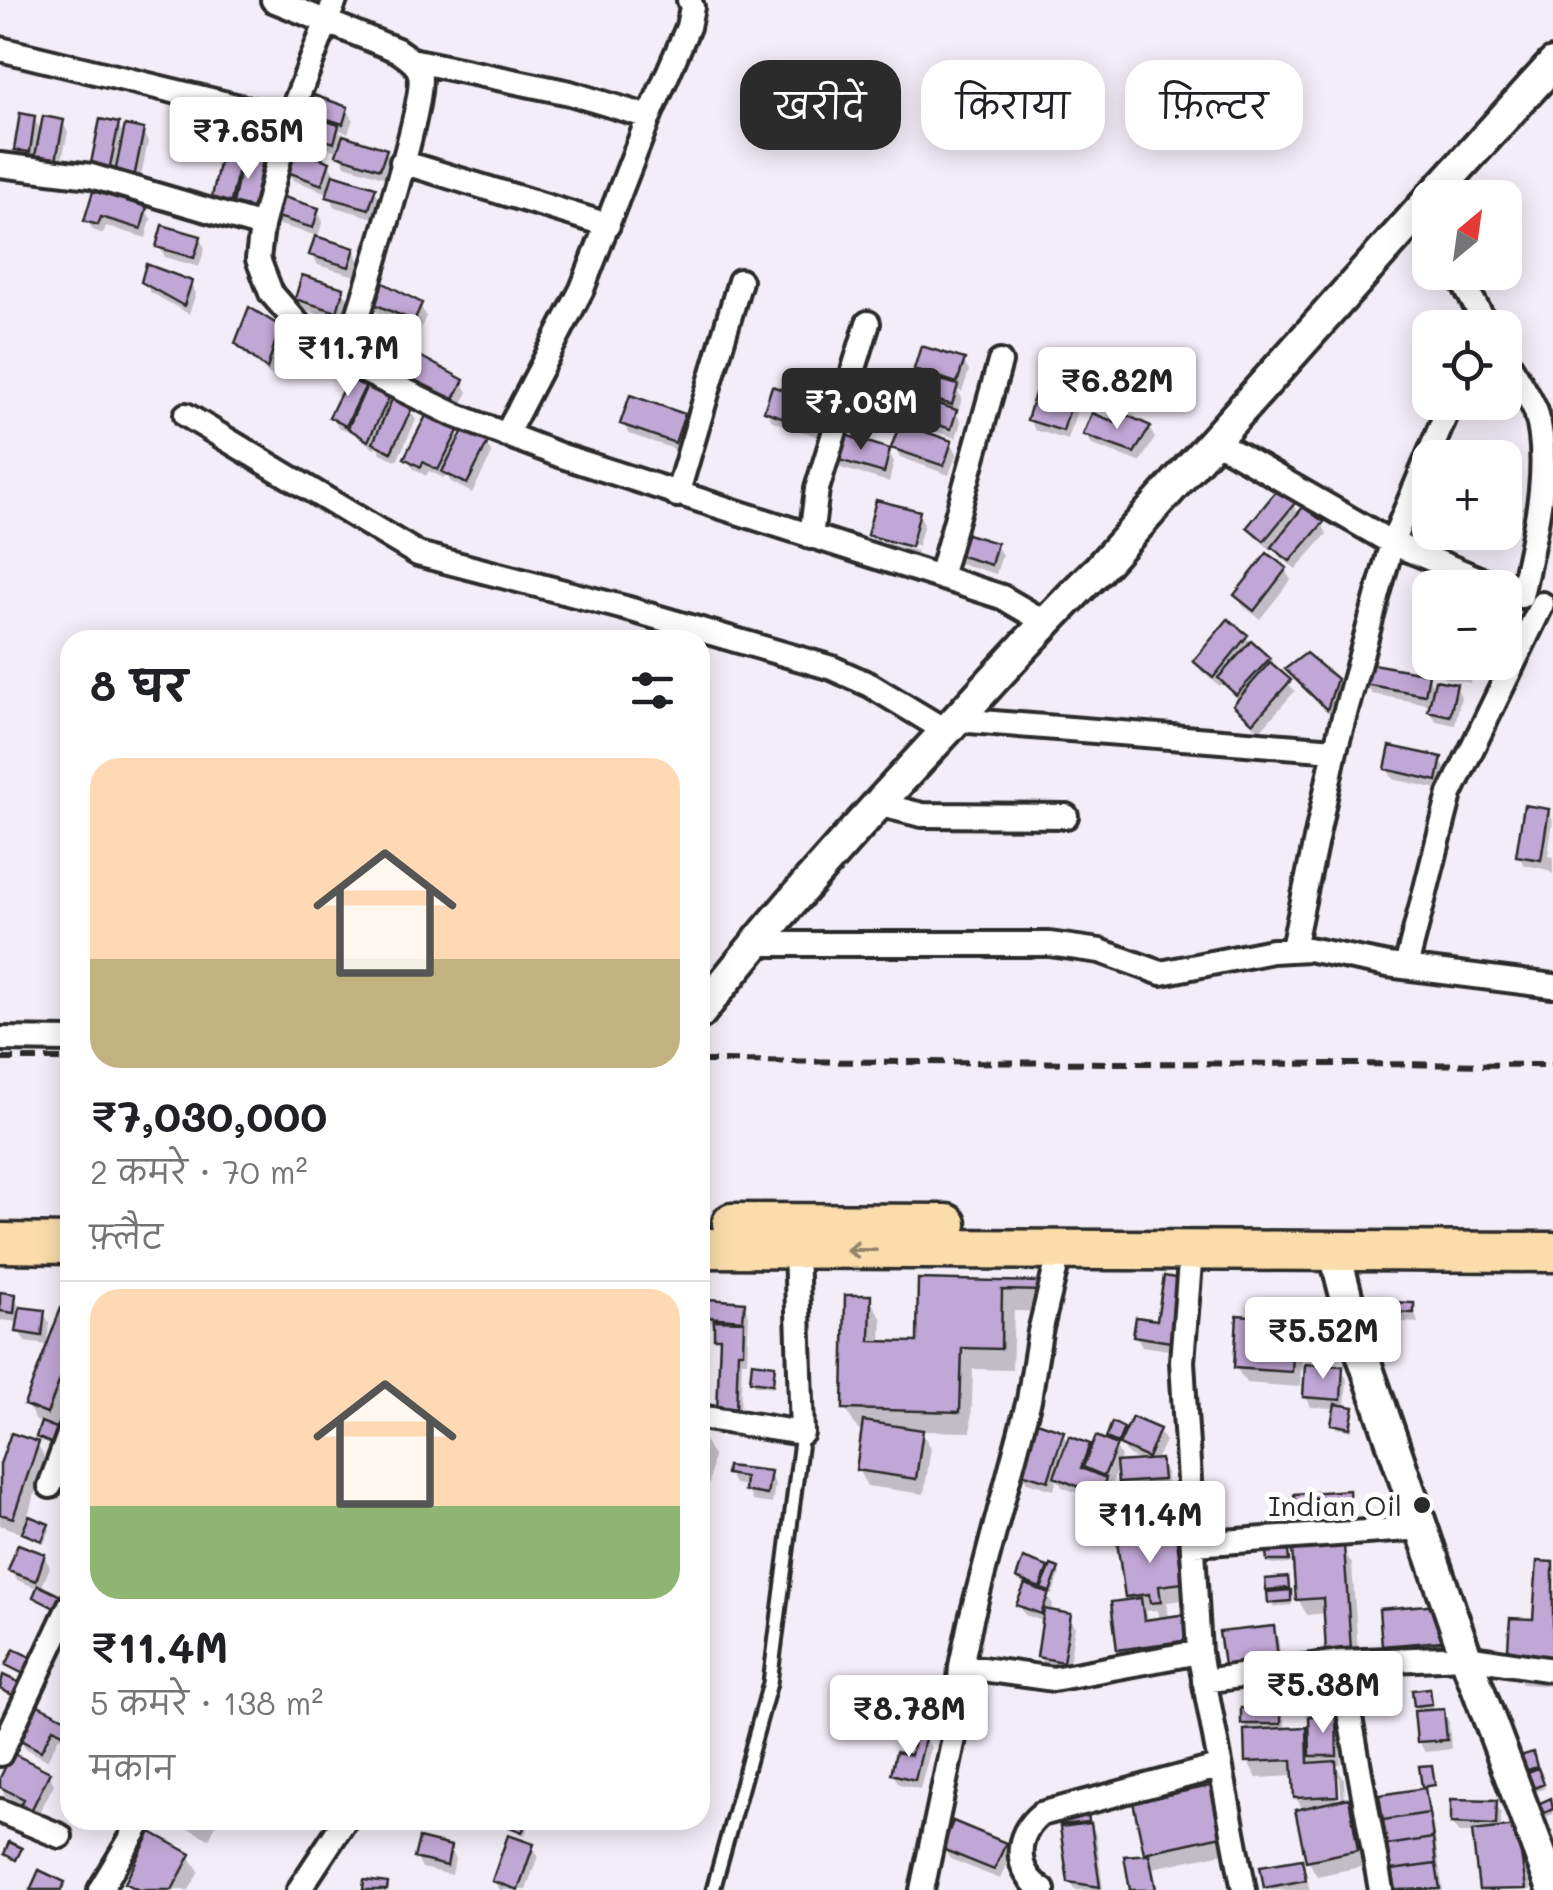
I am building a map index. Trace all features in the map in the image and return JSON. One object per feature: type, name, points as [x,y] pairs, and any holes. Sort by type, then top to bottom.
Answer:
[{"type":"main road","points":[[0,1220],[60,1221]]},
{"type":"main road","points":[[710,1224],[1553,1226]]},
{"type":"main road","points":[[0,1243],[60,1244]]},
{"type":"main road","points":[[710,1248],[1553,1252]]},
{"type":"street","points":[[273,0],[332,10],[412,60],[570,92],[649,117]]},
{"type":"street","points":[[506,435],[582,289],[688,27],[692,7],[689,0]]},
{"type":"street","points":[[332,10],[289,119],[262,226],[258,259],[271,292],[313,341],[344,361],[506,435],[676,495],[1002,597],[1045,622]]},
{"type":"street","points":[[0,49],[289,119]]},
{"type":"street","points":[[344,361],[380,248],[422,84],[420,71],[412,60]]},
{"type":"street","points":[[1452,180],[1553,64]]},
{"type":"street","points":[[402,162],[608,225]]},
{"type":"street","points":[[0,165],[91,176],[262,226]]},
{"type":"street","points":[[710,999],[877,804],[1099,569],[1412,225]]},
{"type":"street","points":[[676,495],[740,281]]},
{"type":"street","points":[[811,537],[817,489],[868,322]]},
{"type":"street","points":[[940,577],[1000,362]]},
{"type":"street","points":[[1406,967],[1450,794],[1524,597],[1547,474],[1536,410],[1522,386]]},
{"type":"street","points":[[186,415],[418,554],[701,630]]},
{"type":"street","points":[[1292,948],[1335,750],[1392,542],[1443,420]]},
{"type":"street","points":[[1213,440],[1392,542],[1524,597]]},
{"type":"street","points":[[710,633],[832,668],[951,726],[1335,750]]},
{"type":"street","points":[[877,804],[922,815],[1066,816]]},
{"type":"street","points":[[754,944],[1049,944],[1100,951],[1161,973],[1292,948],[1553,986]]},
{"type":"street","points":[[0,1038],[60,1040]]},
{"type":"street","points":[[710,1419],[802,1434],[796,1249]]},
{"type":"street","points":[[1334,1249],[1357,1339],[1466,1657],[1553,1890]]},
{"type":"street","points":[[922,1890],[957,1724],[961,1666],[1029,1400],[1060,1250]]},
{"type":"street","points":[[1192,1251],[1182,1360],[1199,1652],[1244,1890]]},
{"type":"street","points":[[50,1486],[60,1459]]},
{"type":"street","points":[[1195,1544],[1423,1528]]},
{"type":"street","points":[[0,1754],[60,1626]]},
{"type":"street","points":[[961,1666],[1053,1679],[1199,1652]]},
{"type":"street","points":[[1204,1681],[1340,1662],[1466,1657],[1553,1670]]},
{"type":"street","points":[[1340,1662],[1381,1890]]},
{"type":"street","points":[[1042,1890],[1033,1884],[1020,1861],[1024,1833],[1042,1814],[1218,1767]]},
{"type":"street","points":[[0,1810],[60,1836]]},
{"type":"street","points":[[100,1890],[136,1830]]},
{"type":"street","points":[[299,1890],[336,1830]]},
{"type":"lane","points":[[713,1890],[770,1683],[802,1434]]},
{"type":"building","points":[[308,93],[348,107],[343,124],[302,111]]},
{"type":"building","points":[[210,109],[230,113],[219,154],[199,151]]},
{"type":"building","points":[[299,112],[339,125],[334,143],[293,129]]},
{"type":"building","points":[[20,113],[35,116],[30,152],[14,150]]},
{"type":"building","points":[[43,116],[64,120],[56,160],[35,156]]},
{"type":"building","points":[[100,119],[119,123],[109,171],[90,168]]},
{"type":"building","points":[[125,125],[144,129],[134,178],[115,173]]},
{"type":"building","points":[[343,135],[387,149],[380,169],[336,155]]},
{"type":"building","points":[[293,148],[330,162],[322,185],[285,171]]},
{"type":"building","points":[[221,154],[241,158],[230,206],[211,202]]},
{"type":"building","points":[[243,155],[263,160],[253,208],[233,204]]},
{"type":"building","points":[[333,174],[376,187],[369,209],[326,197]]},
{"type":"building","points":[[93,191],[147,207],[141,229],[101,217],[98,225],[84,221]]},
{"type":"building","points":[[277,195],[319,208],[313,228],[271,215]]},
{"type":"building","points":[[162,225],[201,236],[194,258],[156,247]]},
{"type":"building","points":[[315,236],[355,248],[349,267],[309,255]]},
{"type":"building","points":[[146,264],[192,281],[184,306],[141,282]]},
{"type":"building","points":[[302,275],[344,288],[337,312],[295,299]]},
{"type":"building","points":[[374,278],[422,303],[414,321],[367,301]]},
{"type":"building","points":[[249,307],[280,326],[267,369],[235,343]]},
{"type":"building","points":[[921,346],[965,359],[957,383],[914,369]]},
{"type":"building","points":[[418,355],[464,380],[450,406],[404,381]]},
{"type":"building","points":[[914,372],[958,385],[952,405],[908,392]]},
{"type":"building","points":[[351,373],[368,381],[346,426],[329,417]]},
{"type":"building","points":[[368,383],[390,396],[368,441],[348,428]]},
{"type":"building","points":[[772,386],[825,405],[816,429],[764,411]]},
{"type":"building","points":[[1037,387],[1073,398],[1063,431],[1027,420]]},
{"type":"building","points":[[906,394],[957,410],[951,429],[900,413]]},
{"type":"building","points":[[630,395],[685,414],[675,443],[620,424]]},
{"type":"building","points":[[393,397],[412,408],[391,452],[373,443]]},
{"type":"building","points":[[1092,413],[1120,424],[1124,414],[1151,426],[1134,453],[1083,435]]},
{"type":"building","points":[[427,414],[458,431],[438,470],[404,458]]},
{"type":"building","points":[[900,423],[952,441],[944,466],[891,448]]},
{"type":"building","points":[[464,429],[488,442],[467,484],[442,472]]},
{"type":"building","points":[[839,433],[890,449],[884,473],[832,458]]},
{"type":"building","points":[[1278,489],[1295,503],[1264,541],[1247,527]]},
{"type":"building","points":[[876,500],[920,511],[911,547],[867,535]]},
{"type":"building","points":[[1303,507],[1324,522],[1290,561],[1271,547]]},
{"type":"building","points":[[957,531],[997,543],[991,565],[951,553]]},
{"type":"building","points":[[1267,553],[1287,568],[1254,611],[1234,595]]},
{"type":"building","points":[[1228,619],[1248,635],[1213,678],[1193,661]]},
{"type":"building","points":[[1251,641],[1270,658],[1236,695],[1218,678]]},
{"type":"building","points":[[1306,653],[1337,679],[1327,710],[1285,669]]},
{"type":"building","points":[[1270,662],[1291,680],[1253,723],[1233,705]]},
{"type":"building","points":[[1367,663],[1412,671],[1412,680],[1428,680],[1425,695],[1364,684]]},
{"type":"building","points":[[1435,680],[1457,684],[1450,716],[1428,711]]},
{"type":"building","points":[[1390,746],[1442,757],[1437,781],[1385,769]]},
{"type":"building","points":[[1524,805],[1549,809],[1541,860],[1516,856]]},
{"type":"building","points":[[1164,1276],[1187,1280],[1177,1343],[1133,1336],[1136,1317],[1157,1320]]},
{"type":"building","points":[[918,1279],[1042,1282],[1042,1291],[1002,1290],[1001,1349],[962,1348],[960,1412],[843,1409],[845,1295],[871,1295],[870,1341],[917,1342]]},
{"type":"building","points":[[0,1292],[16,1294],[14,1313],[0,1311]]},
{"type":"building","points":[[710,1299],[745,1302],[743,1320],[710,1317]]},
{"type":"building","points":[[1360,1301],[1414,1303],[1414,1313],[1386,1312],[1386,1338],[1359,1337]]},
{"type":"building","points":[[20,1307],[45,1310],[42,1336],[16,1332]]},
{"type":"building","points":[[60,1311],[60,1380],[47,1414],[24,1405]]},
{"type":"building","points":[[1237,1315],[1295,1319],[1292,1372],[1234,1368]]},
{"type":"building","points":[[714,1320],[744,1321],[743,1352],[738,1352],[736,1412],[717,1411],[720,1338],[714,1338]]},
{"type":"building","points":[[752,1362],[775,1365],[773,1384],[750,1381]]},
{"type":"building","points":[[1305,1364],[1343,1366],[1341,1400],[1303,1397]]},
{"type":"building","points":[[1335,1404],[1354,1407],[1350,1428],[1331,1424]]},
{"type":"building","points":[[1132,1417],[1160,1429],[1148,1458],[1119,1445]]},
{"type":"building","points":[[863,1421],[923,1430],[916,1479],[856,1470]]},
{"type":"building","points":[[1034,1421],[1064,1431],[1048,1481],[1018,1472]]},
{"type":"building","points":[[41,1422],[59,1429],[53,1444],[36,1437]]},
{"type":"building","points":[[1112,1422],[1124,1428],[1118,1443],[1106,1438]]},
{"type":"building","points":[[11,1433],[39,1442],[13,1518],[0,1514],[0,1464]]},
{"type":"building","points":[[1069,1436],[1090,1444],[1081,1468],[1106,1478],[1100,1495],[1054,1477]]},
{"type":"building","points":[[1096,1436],[1117,1445],[1104,1476],[1083,1467]]},
{"type":"building","points":[[1161,1459],[1163,1480],[1118,1483],[1116,1462]]},
{"type":"building","points":[[727,1466],[771,1471],[767,1495],[744,1491],[745,1477],[726,1474]]},
{"type":"building","points":[[1165,1485],[1166,1517],[1108,1519],[1107,1487]]},
{"type":"building","points":[[1349,1490],[1351,1523],[1297,1526],[1294,1494]]},
{"type":"building","points":[[29,1516],[49,1524],[42,1541],[22,1533]]},
{"type":"building","points":[[1176,1535],[1183,1583],[1159,1586],[1161,1602],[1150,1603],[1149,1594],[1125,1597],[1117,1542]]},
{"type":"building","points":[[18,1544],[45,1554],[36,1581],[8,1571]]},
{"type":"building","points":[[1344,1545],[1351,1650],[1326,1652],[1323,1598],[1296,1600],[1292,1549]]},
{"type":"building","points":[[1288,1551],[1289,1561],[1267,1561],[1266,1552]]},
{"type":"building","points":[[1023,1558],[1048,1567],[1040,1588],[1016,1578]]},
{"type":"building","points":[[1537,1561],[1553,1562],[1553,1666],[1507,1663],[1510,1618],[1533,1619]]},
{"type":"building","points":[[1051,1565],[1059,1568],[1050,1592],[1041,1589]]},
{"type":"building","points":[[1288,1577],[1289,1588],[1266,1590],[1265,1579]]},
{"type":"building","points":[[1025,1584],[1049,1593],[1041,1614],[1016,1605]]},
{"type":"building","points":[[38,1585],[60,1596],[55,1608],[33,1597]]},
{"type":"building","points":[[1291,1590],[1291,1601],[1268,1603],[1267,1592]]},
{"type":"building","points":[[1141,1598],[1144,1620],[1187,1614],[1190,1640],[1117,1650],[1111,1602]]},
{"type":"building","points":[[1439,1604],[1442,1641],[1382,1646],[1379,1609]]},
{"type":"building","points":[[1044,1609],[1071,1614],[1063,1662],[1037,1657]]},
{"type":"building","points":[[1274,1626],[1278,1657],[1224,1665],[1219,1632]]},
{"type":"building","points":[[14,1649],[39,1661],[30,1677],[6,1665]]},
{"type":"building","points":[[3,1675],[27,1686],[21,1699],[0,1689]]},
{"type":"building","points":[[1430,1688],[1432,1704],[1414,1706],[1412,1690]]},
{"type":"building","points":[[1333,1693],[1335,1708],[1303,1711],[1301,1696]]},
{"type":"building","points":[[34,1703],[60,1716],[60,1732],[53,1728],[41,1751],[17,1738]]},
{"type":"building","points":[[1241,1708],[1281,1708],[1281,1724],[1241,1724]]},
{"type":"building","points":[[1444,1709],[1447,1740],[1417,1742],[1414,1711]]},
{"type":"building","points":[[1309,1716],[1336,1716],[1337,1756],[1310,1756]]},
{"type":"building","points":[[1307,1727],[1308,1763],[1336,1761],[1338,1796],[1294,1798],[1292,1760],[1245,1762],[1244,1730]]},
{"type":"building","points":[[916,1733],[926,1735],[915,1780],[891,1774],[896,1752],[911,1755]]},
{"type":"building","points":[[1533,1752],[1537,1767],[1518,1773],[1514,1758]]},
{"type":"building","points":[[12,1753],[50,1772],[28,1817],[17,1812],[24,1799],[0,1787]]},
{"type":"building","points":[[1432,1765],[1435,1785],[1422,1787],[1419,1766]]},
{"type":"building","points":[[1538,1768],[1544,1784],[1529,1790],[1523,1774]]},
{"type":"building","points":[[1215,1785],[1226,1835],[1144,1853],[1133,1802]]},
{"type":"building","points":[[1425,1788],[1429,1813],[1383,1820],[1379,1795]]},
{"type":"building","points":[[1349,1798],[1358,1850],[1306,1861],[1295,1810]]},
{"type":"building","points":[[1551,1798],[1553,1809],[1536,1817],[1531,1807]]},
{"type":"building","points":[[1451,1799],[1497,1800],[1496,1825],[1451,1823]]},
{"type":"building","points":[[1088,1811],[1089,1822],[1060,1825],[1059,1815]]},
{"type":"building","points":[[1429,1813],[1433,1838],[1387,1845],[1383,1820]]},
{"type":"building","points":[[953,1821],[1006,1843],[994,1870],[942,1849]]},
{"type":"building","points":[[1091,1823],[1100,1887],[1068,1882],[1060,1827]]},
{"type":"building","points":[[1517,1826],[1526,1889],[1479,1890],[1472,1831]]},
{"type":"building","points":[[151,1832],[191,1854],[172,1890],[139,1890],[125,1883]]},
{"type":"building","points":[[508,1835],[534,1844],[518,1890],[492,1881]]},
{"type":"building","points":[[419,1838],[451,1846],[447,1866],[414,1858]]},
{"type":"building","points":[[1433,1838],[1436,1864],[1391,1870],[1387,1845]]},
{"type":"building","points":[[9,1842],[22,1848],[16,1860],[4,1854]]},
{"type":"building","points":[[1149,1854],[1156,1890],[1130,1890],[1124,1856]]},
{"type":"building","points":[[1302,1859],[1306,1880],[1264,1888],[1260,1866]]},
{"type":"building","points":[[1436,1864],[1440,1889],[1394,1890],[1391,1870]]},
{"type":"building","points":[[39,1870],[65,1882],[61,1890],[30,1890]]},
{"type":"building","points":[[364,1880],[388,1883],[387,1890],[363,1890]]},
{"type":"railway","points":[[0,1059],[60,1059]]},
{"type":"railway","points":[[710,1061],[1553,1065]]},
{"type":"place","name":"Indian Oil","points":[[1422,1505]]}]
